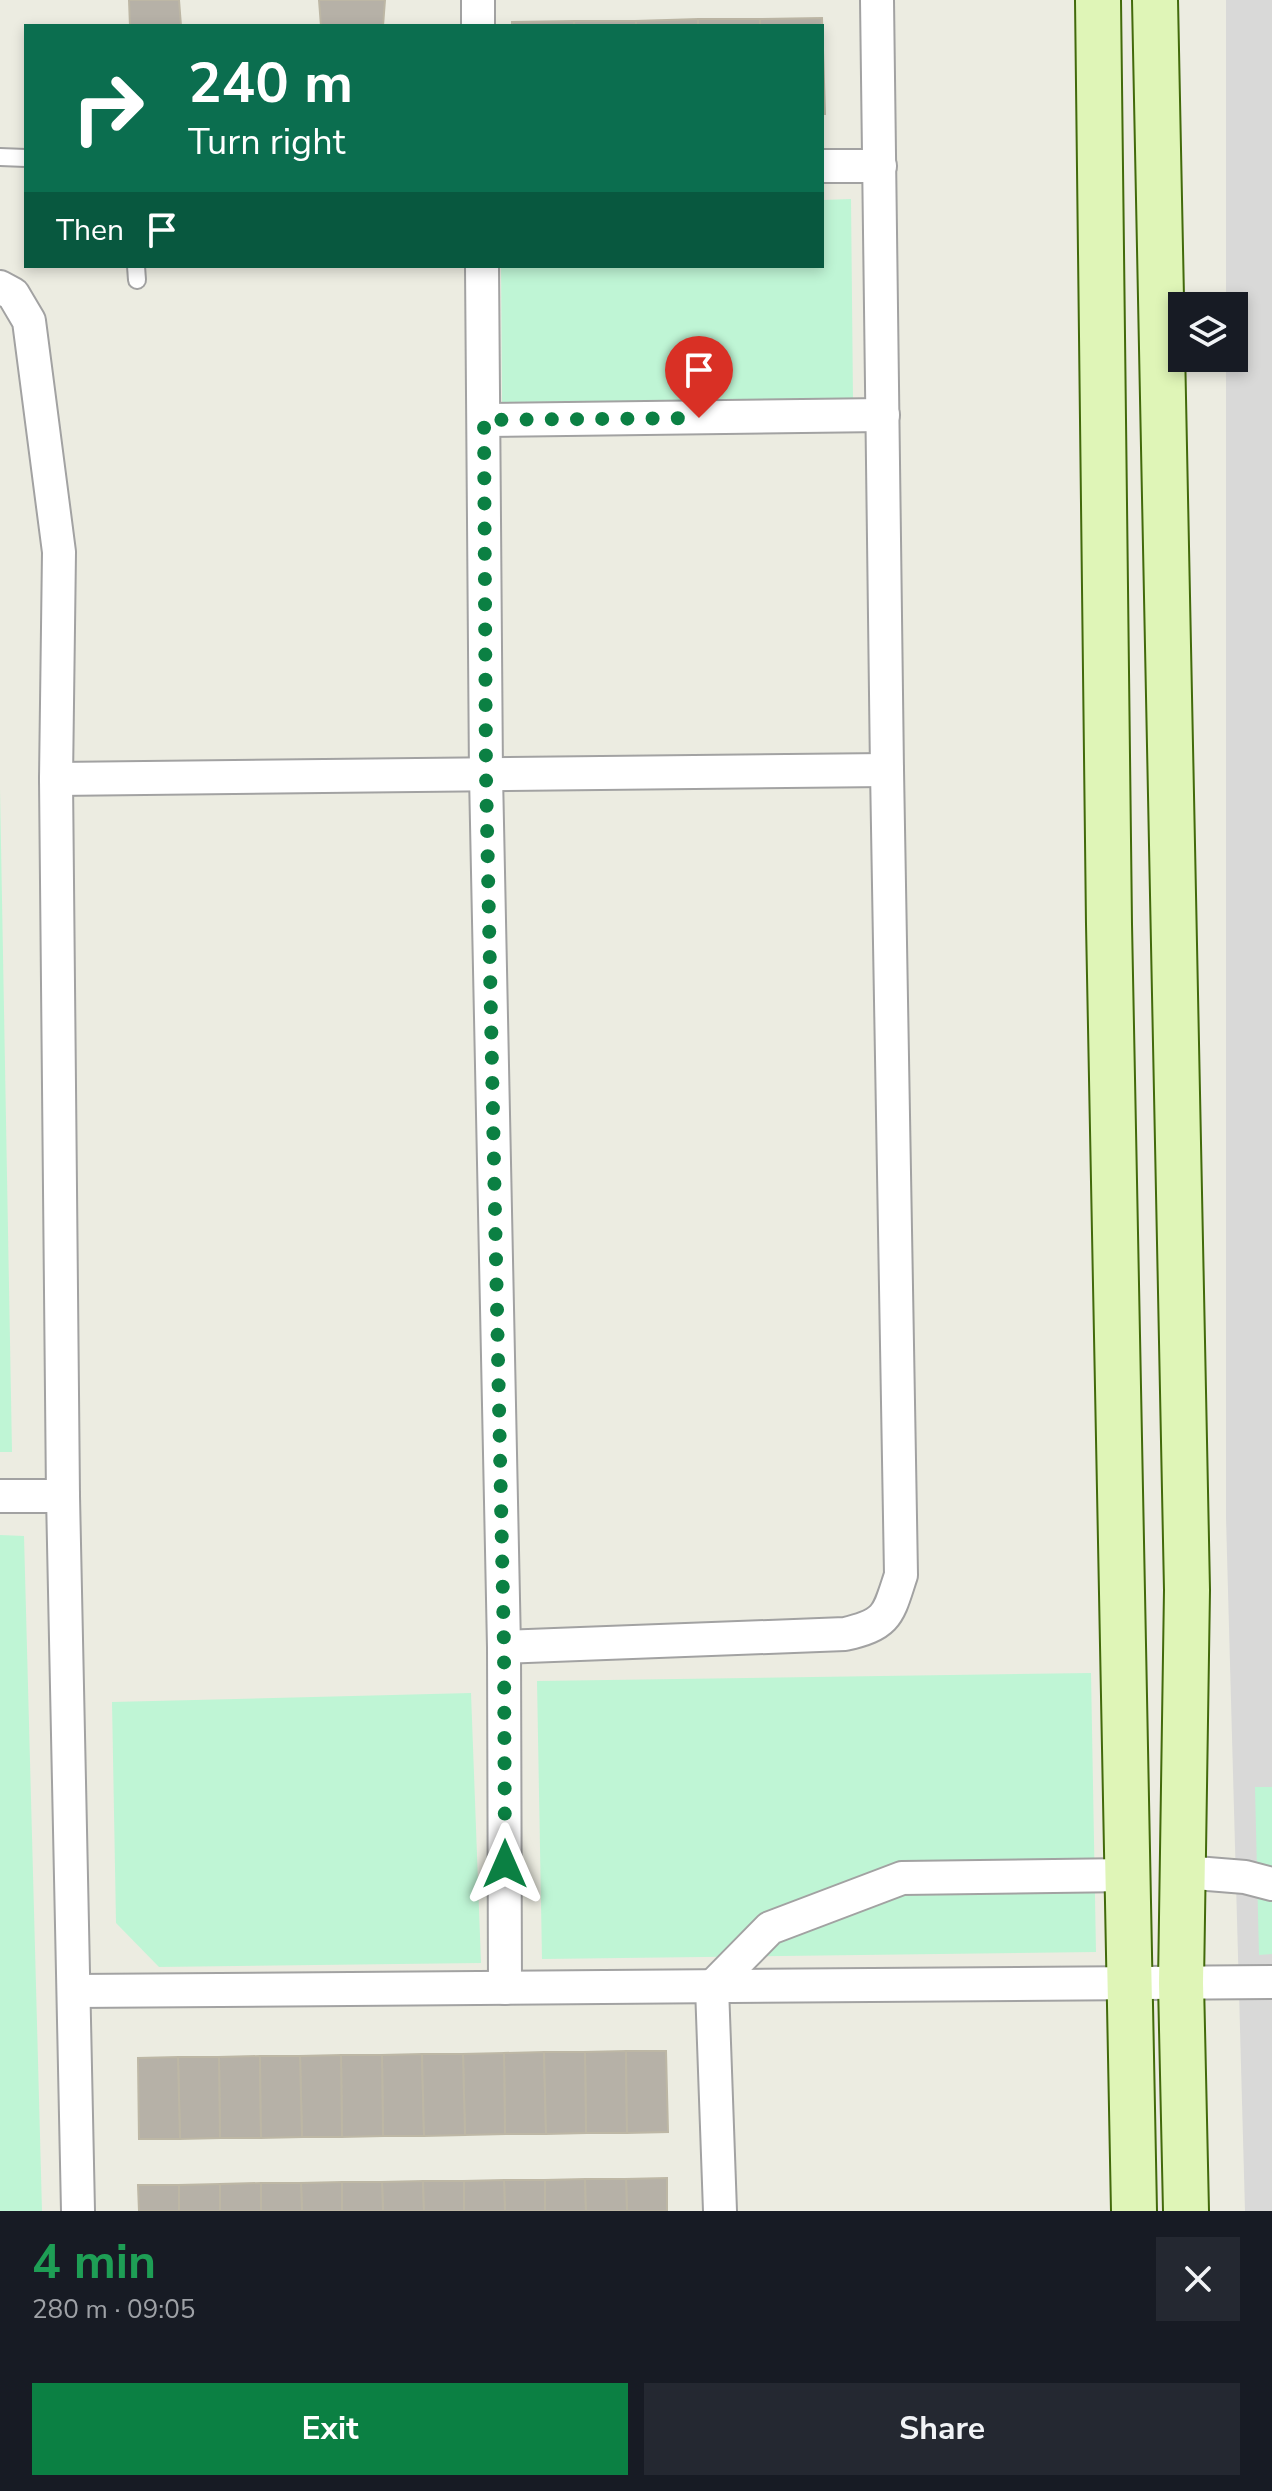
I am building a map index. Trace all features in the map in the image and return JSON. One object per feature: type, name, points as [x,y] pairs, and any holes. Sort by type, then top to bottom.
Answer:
[{"type":"main road","points":[[1098,0],[1109,924],[1134,2211]]},
{"type":"main road","points":[[1155,0],[1187,1590],[1181,1983],[1186,2211]]},
{"type":"street","points":[[478,0],[478,24]]},
{"type":"street","points":[[504,1647],[845,1634],[867,1629],[889,1613],[901,1575],[877,0]]},
{"type":"street","points":[[824,166],[880,166]]},
{"type":"street","points":[[482,268],[486,775],[504,1647],[505,1988]]},
{"type":"street","points":[[0,287],[13,294],[29,321],[59,552],[56,779],[63,1496],[78,2211]]},
{"type":"street","points":[[484,420],[883,415]]},
{"type":"street","points":[[56,779],[887,770]]},
{"type":"street","points":[[0,1496],[63,1496]]},
{"type":"street","points":[[1183,1872],[1245,1877],[1272,1884]]},
{"type":"street","points":[[720,2211],[712,1987],[770,1928],[902,1878],[1129,1875]]},
{"type":"street","points":[[74,1991],[1272,1982]]},
{"type":"lane","points":[[0,157],[24,158]]},
{"type":"shaded area","points":[[1226,0],[1272,0],[1272,2211],[1245,2211],[1226,1518],[1226,372],[1248,372],[1248,292],[1226,292]]},
{"type":"green space","points":[[851,199],[853,400],[502,402],[501,268],[824,268],[824,200]]},
{"type":"green space","points":[[0,789],[12,1452],[0,1452]]},
{"type":"green space","points":[[0,1535],[24,1536],[42,2211],[0,2211]]},
{"type":"green space","points":[[1091,1673],[1096,1952],[542,1959],[537,1681]]},
{"type":"green space","points":[[471,1693],[481,1963],[159,1967],[116,1923],[112,1702]]},
{"type":"green space","points":[[1255,1787],[1272,1787],[1272,1954],[1259,1955]]},
{"type":"building","points":[[129,0],[179,0],[181,24],[130,24]]},
{"type":"building","points":[[319,0],[385,0],[383,24],[321,24]]},
{"type":"building","points":[[822,18],[822,24],[760,24],[760,19]]},
{"type":"building","points":[[698,19],[698,24],[636,24],[636,21]]},
{"type":"building","points":[[698,19],[760,19],[760,24],[698,24]]},
{"type":"building","points":[[574,21],[636,21],[636,24],[574,24]]},
{"type":"building","points":[[574,21],[574,24],[512,24]]},
{"type":"building","points":[[626,2051],[627,2133],[586,2133],[585,2052]]},
{"type":"building","points":[[626,2051],[666,2051],[668,2132],[627,2133]]},
{"type":"building","points":[[544,2052],[546,2134],[505,2134],[504,2053]]},
{"type":"building","points":[[544,2052],[585,2052],[586,2133],[546,2134]]},
{"type":"building","points":[[504,2053],[505,2134],[465,2135],[463,2054]]},
{"type":"building","points":[[422,2054],[424,2136],[383,2136],[382,2055]]},
{"type":"building","points":[[422,2054],[463,2054],[465,2135],[424,2136]]},
{"type":"building","points":[[341,2055],[382,2055],[383,2136],[342,2137]]},
{"type":"building","points":[[341,2055],[342,2137],[302,2137],[300,2056]]},
{"type":"building","points":[[260,2056],[261,2138],[220,2138],[219,2057]]},
{"type":"building","points":[[260,2056],[300,2056],[302,2137],[261,2138]]},
{"type":"building","points":[[178,2057],[219,2057],[220,2138],[180,2139]]},
{"type":"building","points":[[178,2057],[180,2139],[139,2139],[138,2058]]},
{"type":"building","points":[[667,2178],[667,2211],[627,2211],[626,2179]]},
{"type":"building","points":[[585,2179],[586,2211],[545,2211],[545,2180]]},
{"type":"building","points":[[585,2179],[626,2179],[627,2211],[586,2211]]},
{"type":"building","points":[[504,2180],[545,2180],[545,2211],[505,2211]]},
{"type":"building","points":[[504,2180],[505,2211],[464,2211],[464,2181]]},
{"type":"building","points":[[423,2181],[424,2211],[383,2211],[382,2182]]},
{"type":"building","points":[[423,2181],[464,2181],[464,2211],[424,2211]]},
{"type":"building","points":[[342,2182],[382,2182],[383,2211],[342,2211]]},
{"type":"building","points":[[342,2182],[342,2211],[302,2211],[301,2183]]},
{"type":"building","points":[[261,2183],[261,2211],[220,2211],[220,2184]]},
{"type":"building","points":[[261,2183],[301,2183],[302,2211],[261,2211]]},
{"type":"building","points":[[220,2184],[220,2211],[179,2211],[179,2185]]},
{"type":"building","points":[[138,2185],[179,2185],[179,2211],[139,2211]]},
{"type":"route","points":[[505,1864],[504,1647],[486,775],[484,420],[699,418]]}]
